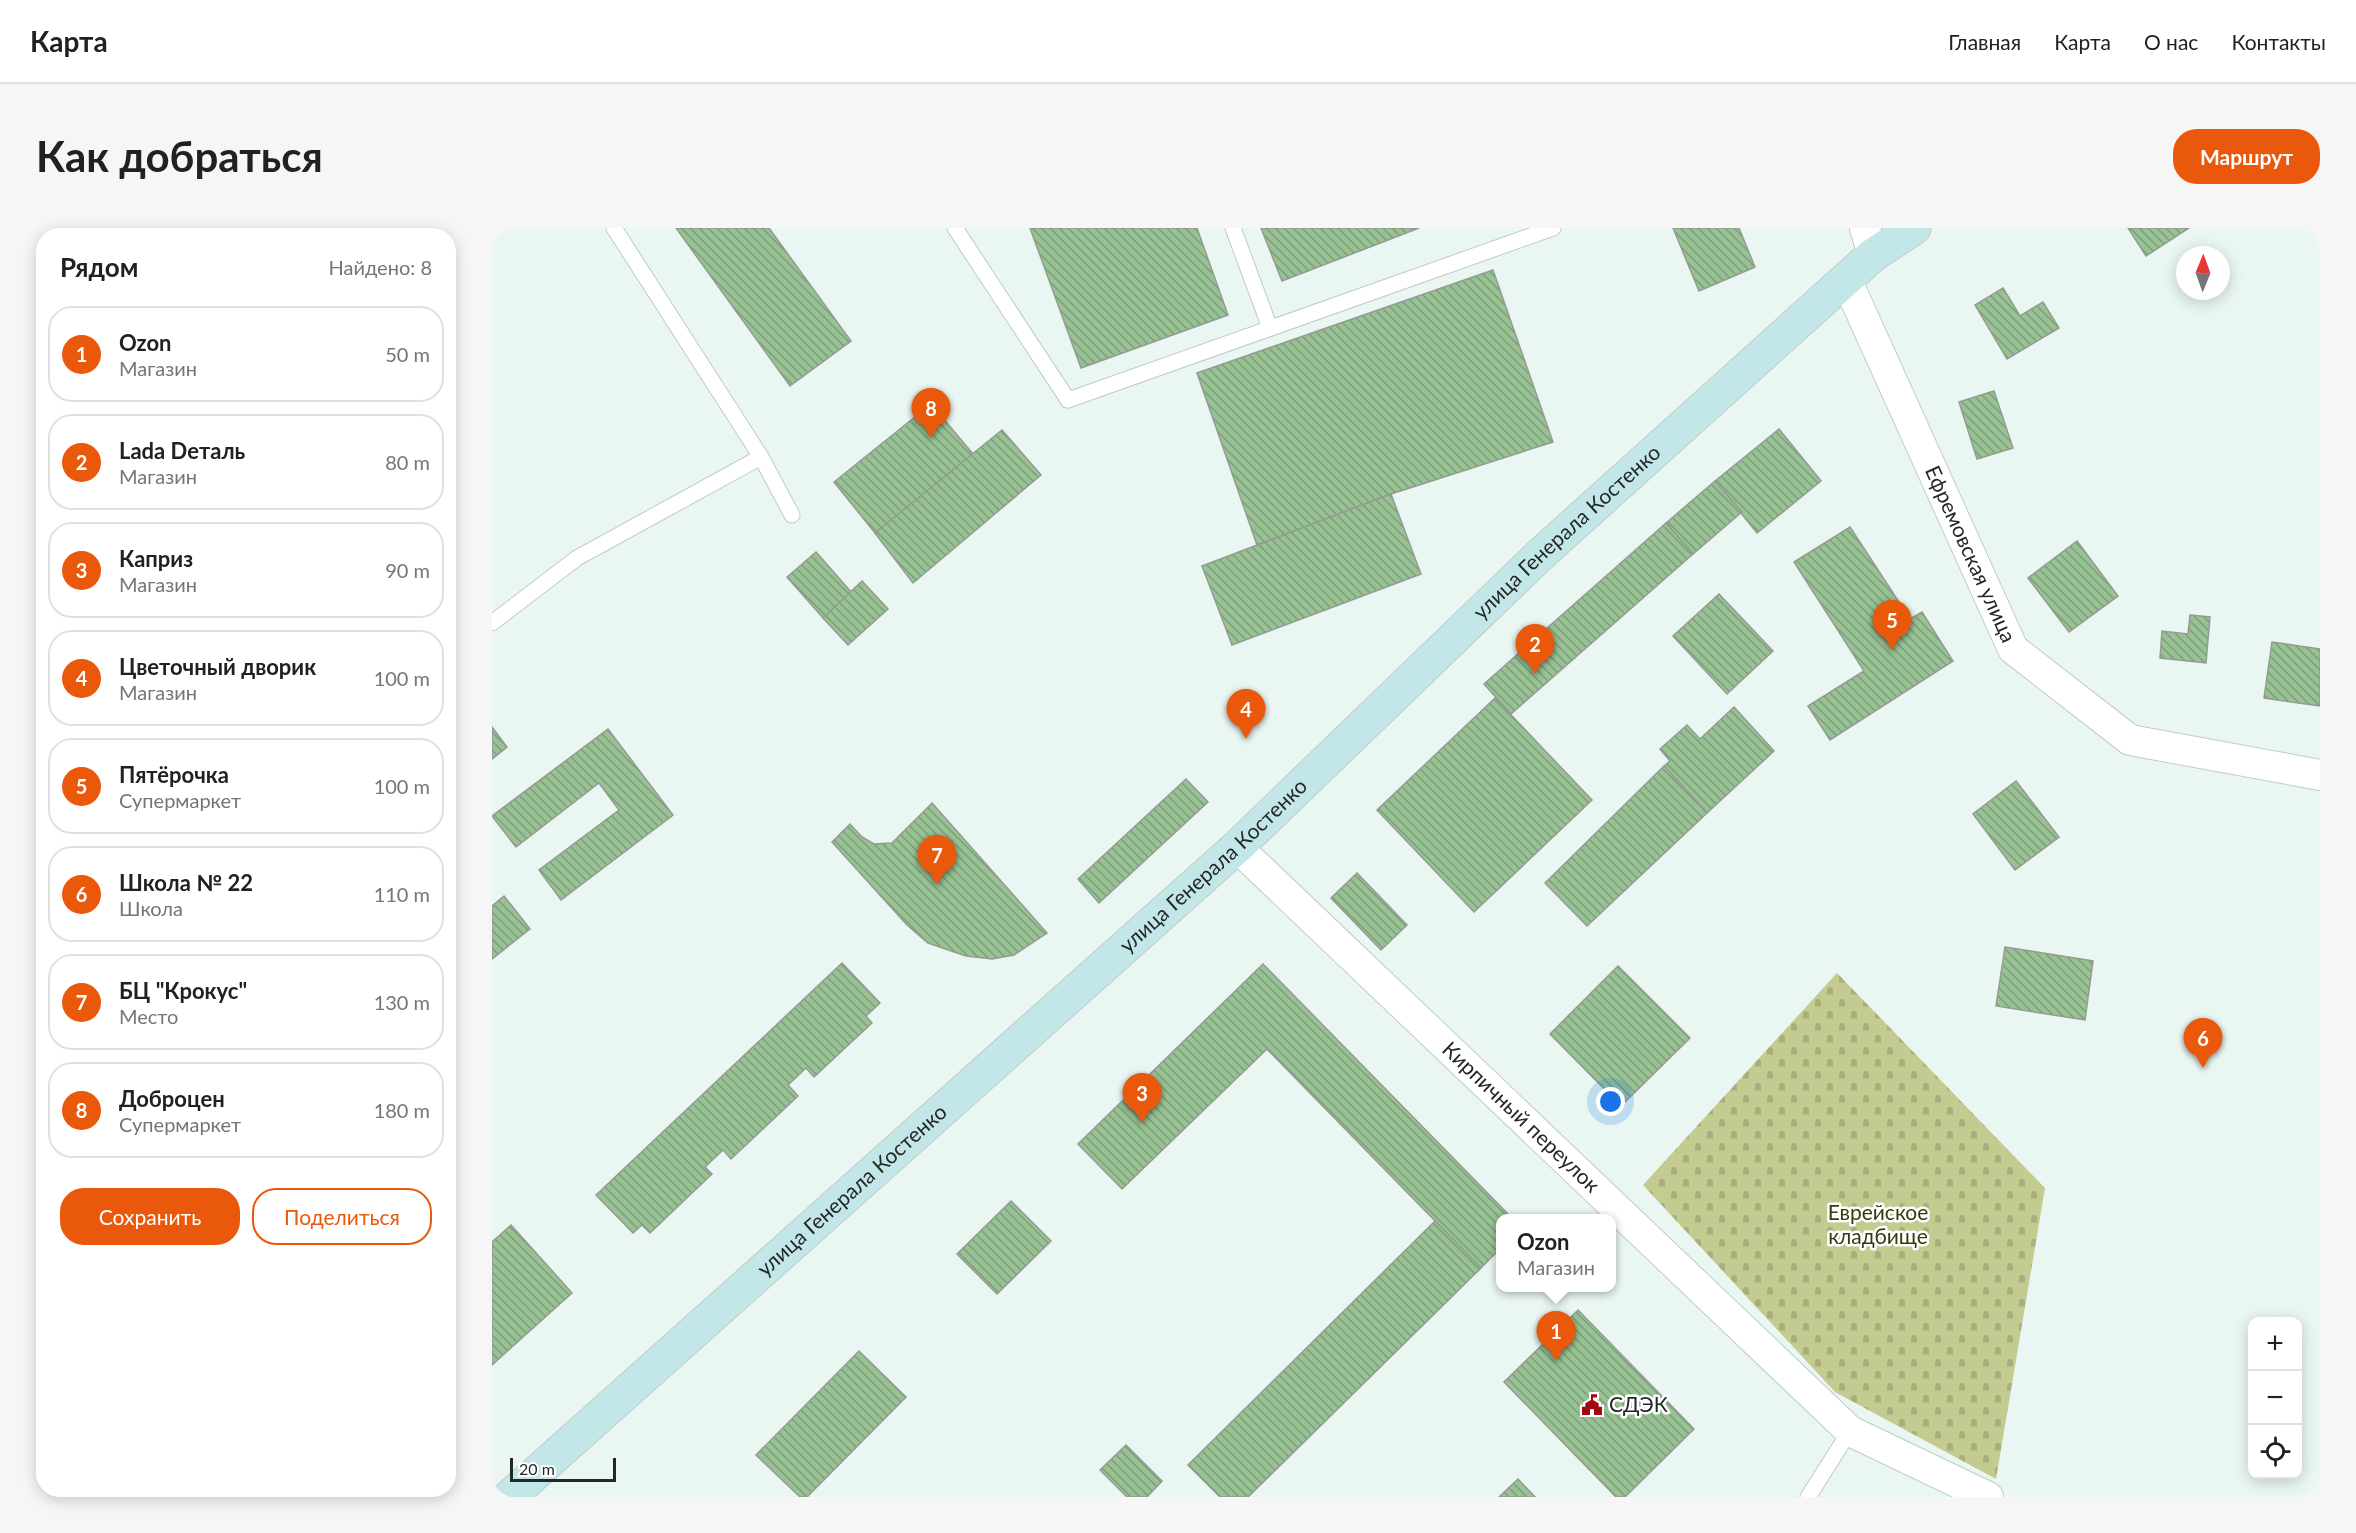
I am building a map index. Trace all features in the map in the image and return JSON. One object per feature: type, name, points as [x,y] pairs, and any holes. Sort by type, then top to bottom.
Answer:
[{"type":"main road","name":"улица Генерала Костенко","points":[[509,1497],[1237,847],[1541,554],[1846,279],[1869,242],[1914,228]]},
{"type":"street","name":"Ефремовская улица","points":[[1846,279],[2013,649],[2130,740],[2320,775]]},
{"type":"street","name":"Кирпичный переулок","points":[[1237,847],[1850,1431],[1988,1497]]},
{"type":"lane","points":[[615,228],[760,457],[792,515]]},
{"type":"lane","points":[[955,228],[1068,400],[1553,228]]},
{"type":"lane","points":[[1233,228],[1270,328]]},
{"type":"lane","points":[[492,623],[577,558],[760,457]]},
{"type":"lane","points":[[1808,1497],[1850,1431]]},
{"type":"green space","name":"Еврейское кладбище","points":[[1837,973],[2045,1188],[1996,1479],[1835,1392],[1643,1185]]},
{"type":"building","points":[[676,228],[769,228],[851,341],[790,386]]},
{"type":"building","points":[[1030,228],[1197,228],[1228,315],[1081,368]]},
{"type":"building","points":[[1261,228],[1419,228],[1282,281]]},
{"type":"building","points":[[1673,228],[1739,228],[1755,267],[1699,291]]},
{"type":"building","points":[[2128,228],[2189,228],[2146,256]]},
{"type":"building","points":[[1493,270],[1553,442],[1391,494],[1257,545],[1197,373]]},
{"type":"building","points":[[2003,288],[2020,316],[2043,302],[2059,328],[2007,359],[1975,305]]},
{"type":"building","points":[[1994,391],[2013,448],[1977,459],[1959,402]]},
{"type":"building","points":[[931,404],[973,454],[875,533],[834,482]]},
{"type":"building","points":[[1779,429],[1821,481],[1757,533],[1715,481]]},
{"type":"building","points":[[1002,430],[1041,475],[913,583],[875,533]]},
{"type":"building","points":[[1715,481],[1742,512],[1693,554],[1666,523]]},
{"type":"building","points":[[1391,494],[1421,574],[1232,645],[1202,566]]},
{"type":"building","points":[[1666,523],[1693,554],[1511,714],[1484,684]]},
{"type":"building","points":[[1850,527],[1910,619],[1922,612],[1953,661],[1830,740],[1808,706],[1864,671],[1794,562]]},
{"type":"building","points":[[2077,541],[2118,596],[2069,632],[2028,578]]},
{"type":"building","points":[[816,552],[852,593],[823,618],[787,577]]},
{"type":"building","points":[[862,581],[888,609],[848,645],[823,618]]},
{"type":"building","points":[[1719,594],[1773,651],[1727,694],[1673,636]]},
{"type":"building","points":[[2190,615],[2210,617],[2206,663],[2160,658],[2162,631],[2188,634]]},
{"type":"building","points":[[2272,642],[2320,649],[2320,706],[2264,698]]},
{"type":"building","points":[[1495,698],[1592,800],[1474,912],[1377,810]]},
{"type":"building","points":[[1734,707],[1774,751],[1707,813],[1664,766],[1670,761],[1660,749],[1687,725],[1700,739]]},
{"type":"building","points":[[492,727],[507,747],[492,759]]},
{"type":"building","points":[[608,729],[673,815],[561,900],[539,870],[619,810],[599,783],[516,847],[492,816]]},
{"type":"building","points":[[1664,766],[1707,813],[1587,926],[1545,883]]},
{"type":"building","points":[[1186,779],[1208,802],[1099,903],[1078,879]]},
{"type":"building","points":[[2016,781],[2059,837],[2015,870],[1973,814]]},
{"type":"building","points":[[932,803],[1047,933],[1014,955],[992,959],[966,956],[928,943],[907,925],[832,842],[850,824],[862,837],[874,844],[892,843]]},
{"type":"building","points":[[1357,873],[1407,925],[1381,950],[1331,898]]},
{"type":"building","points":[[504,896],[530,929],[492,959],[492,906]]},
{"type":"building","points":[[2005,947],[2093,961],[2085,1020],[1996,1006]]},
{"type":"building","points":[[842,963],[880,1003],[866,1016],[872,1023],[814,1077],[806,1068],[788,1085],[798,1096],[731,1159],[723,1150],[705,1167],[712,1174],[650,1233],[642,1225],[633,1233],[596,1195]]},
{"type":"building","points":[[1263,964],[1508,1214],[1496,1214],[1496,1253],[1481,1268],[1267,1049],[1122,1189],[1078,1144]]},
{"type":"building","points":[[1618,966],[1690,1038],[1621,1106],[1550,1034]]},
{"type":"building","points":[[1011,1201],[1051,1241],[997,1294],[957,1254]]},
{"type":"building","points":[[1435,1221],[1481,1268],[1248,1497],[1220,1497],[1188,1465]]},
{"type":"building","points":[[511,1225],[572,1293],[492,1365],[492,1242]]},
{"type":"building","points":[[1578,1310],[1694,1429],[1625,1497],[1616,1497],[1504,1382]]},
{"type":"building","points":[[859,1351],[906,1397],[807,1497],[800,1497],[756,1455]]},
{"type":"building","points":[[1126,1445],[1162,1481],[1147,1497],[1127,1497],[1100,1470]]},
{"type":"building","points":[[1518,1479],[1535,1497],[1499,1497]]},
{"type":"place","name":"Доброцен","points":[[931,438]]},
{"type":"place","name":"Пятёрочка","points":[[1892,650]]},
{"type":"place","name":"Lada Dеталь","points":[[1535,674]]},
{"type":"place","name":"Цветочный дворик","points":[[1246,739]]},
{"type":"place","name":"БЦ \"Крокус\"","points":[[937,885]]},
{"type":"place","name":"Школа № 22","points":[[2203,1068]]},
{"type":"place","name":"Каприз","points":[[1142,1123]]},
{"type":"place","name":"Ozon","points":[[1556,1361]]},
{"type":"place","name":"СДЭК","points":[[1592,1405]]}]
